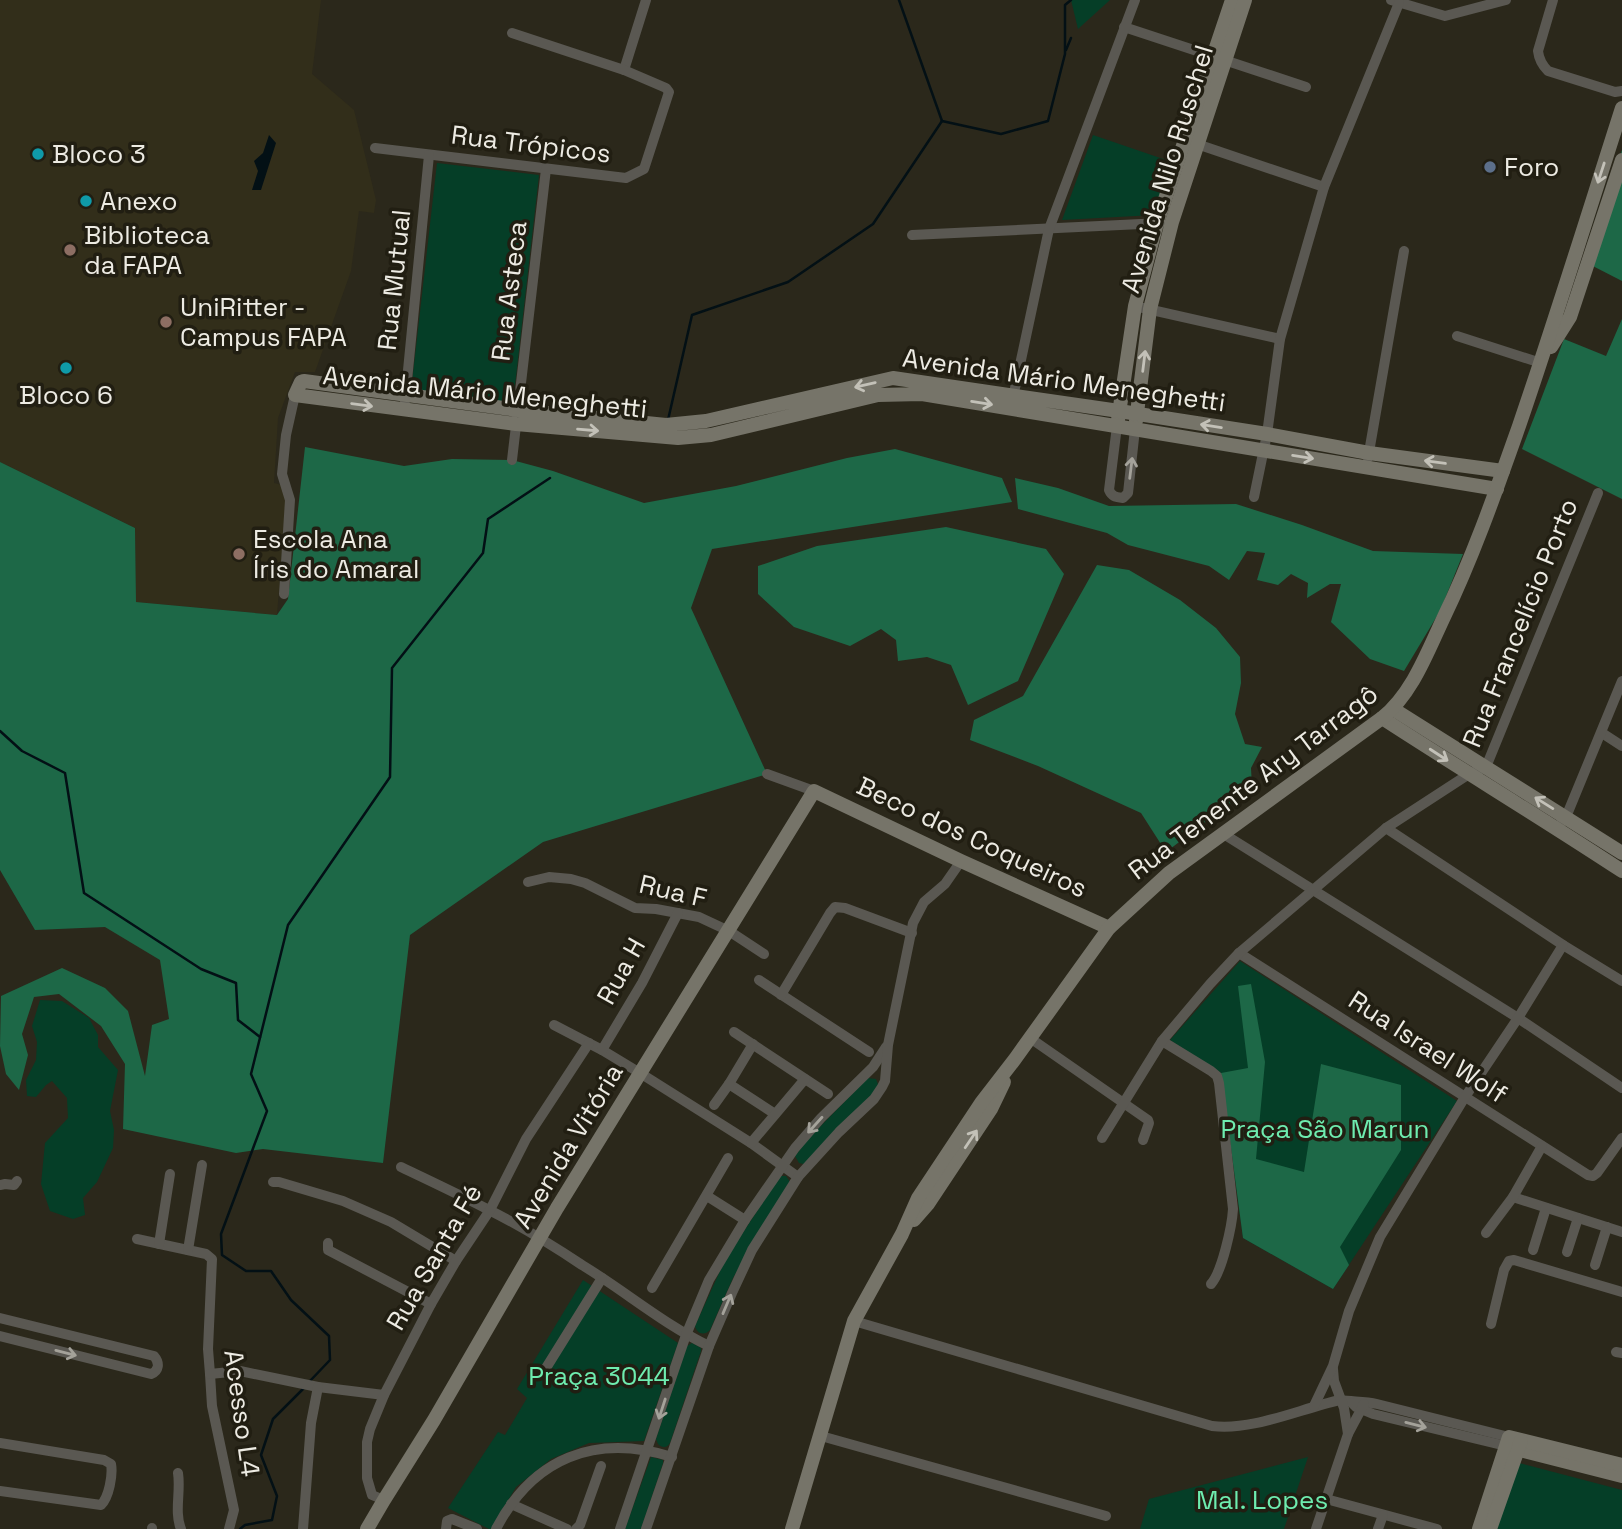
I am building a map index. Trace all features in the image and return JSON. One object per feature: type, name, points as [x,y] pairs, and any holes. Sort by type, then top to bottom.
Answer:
[{"type":"street","points":[[512,33],[624,70],[646,0]]},
{"type":"street","points":[[1012,402],[1049,229],[1135,0]]},
{"type":"street","name":"Avenida Nilo Ruschel","points":[[1219,58],[1232,0]]},
{"type":"street","name":"Avenida Nilo Ruschel","points":[[1164,223],[1150,309],[1128,493],[1122,498],[1116,498],[1109,490],[1135,306],[1219,58],[1245,0]]},
{"type":"street","points":[[1255,497],[1280,339],[1324,187],[1395,1],[1445,16],[1506,0]]},
{"type":"street","points":[[1553,0],[1538,51],[1542,65],[1548,71],[1620,94]]},
{"type":"street","points":[[1124,27],[1306,87]]},
{"type":"street","name":"Rua Trópicos","points":[[375,148],[626,178],[644,169],[668,95],[664,87],[624,70]]},
{"type":"street","name":"Rua Tenente Ary Tarragô","points":[[1565,311],[1622,108]]},
{"type":"street","points":[[1191,142],[1324,187]]},
{"type":"street","name":"Rua Mutual","points":[[404,403],[429,155]]},
{"type":"street","name":"Rua Tenente Ary Tarragô","points":[[792,1529],[854,1321],[902,1234],[918,1198],[981,1103],[1109,928],[1169,873],[1388,713],[1405,693],[1457,591],[1497,489],[1541,363],[1565,311],[1622,160]]},
{"type":"street","name":"Rua Asteca","points":[[512,460],[546,169]]},
{"type":"street","points":[[912,235],[1164,223]]},
{"type":"street","points":[[1368,460],[1404,251]]},
{"type":"street","points":[[1135,306],[1280,339]]},
{"type":"street","points":[[1457,336],[1541,363]]},
{"type":"street","points":[[892,395],[893,378]]},
{"type":"street","name":"Avenida Mário Meneghetti","points":[[786,410],[893,378],[1012,402],[1118,419],[1267,434],[1497,489]]},
{"type":"street","name":"Avenida Mário Meneghetti","points":[[284,594],[290,500],[282,474],[286,435],[295,395],[298,384],[304,381],[404,403],[517,417],[666,425],[678,431],[706,421],[877,395],[922,394],[1012,402]]},
{"type":"street","name":"Avenida Mário Meneghetti","points":[[1136,421],[1264,450],[1503,471]]},
{"type":"street","name":"Rua Francelício Porto","points":[[1102,1139],[1162,1041],[1239,953],[1386,828],[1469,774],[1486,767],[1598,492]]},
{"type":"street","points":[[1562,823],[1622,681]]},
{"type":"street","points":[[1388,713],[1486,767],[1622,871]]},
{"type":"street","points":[[1388,713],[1469,774],[1622,853]]},
{"type":"street","points":[[1602,733],[1622,746]]},
{"type":"street","points":[[767,774],[814,791]]},
{"type":"street","name":"Beco dos Coqueiros","points":[[814,791],[1109,928]]},
{"type":"street","name":"Avenida Vitória","points":[[367,1529],[434,1420],[557,1208],[814,791]]},
{"type":"street","points":[[1386,828],[1622,981]]},
{"type":"street","points":[[1222,833],[1518,1018],[1622,1087]]},
{"type":"street","points":[[646,1529],[709,1346],[752,1250],[798,1177],[880,1092],[884,1084],[888,1045],[913,923],[924,902],[946,884],[961,861]]},
{"type":"street","name":"Rua F","points":[[528,882],[549,877],[571,879],[585,883],[635,908],[699,917],[729,931],[764,954]]},
{"type":"street","points":[[781,995],[835,908],[845,908],[912,933]]},
{"type":"street","name":"Rua H","points":[[602,1050],[642,984],[678,913]]},
{"type":"street","points":[[1314,1406],[1333,1366],[1349,1311],[1380,1237],[1465,1097],[1563,945]]},
{"type":"street","name":"Rua Israel Wolf","points":[[1239,953],[1588,1175],[1597,1173],[1622,1138]]},
{"type":"street","points":[[759,980],[869,1052]]},
{"type":"street","points":[[554,1026],[640,1073],[751,1143],[798,1177]]},
{"type":"street","points":[[734,1032],[828,1094]]},
{"type":"street","points":[[1030,1038],[1149,1121],[1143,1140]]},
{"type":"street","points":[[1162,1041],[1211,1071],[1217,1076],[1219,1083],[1233,1220],[1217,1276],[1212,1284]]},
{"type":"street","name":"Rua Santa Fé","points":[[384,1500],[372,1495],[366,1461],[370,1429],[384,1395],[431,1304],[490,1210],[526,1139],[589,1044]]},
{"type":"street","points":[[714,1105],[753,1044]]},
{"type":"street","points":[[620,1529],[687,1335],[709,1280],[782,1165],[821,1118],[867,1073],[888,1045]]},
{"type":"street","points":[[867,1073],[878,1074],[884,1084]]},
{"type":"street","points":[[751,1143],[805,1079]]},
{"type":"street","points":[[729,1084],[775,1114]]},
{"type":"street","points":[[1486,1233],[1513,1197],[1542,1146]]},
{"type":"street","points":[[652,1288],[728,1158]]},
{"type":"street","points":[[137,1239],[188,1250],[202,1166]]},
{"type":"street","points":[[401,1167],[490,1210],[540,1238],[641,1306],[709,1346]]},
{"type":"street","points":[[159,1244],[170,1174]]},
{"type":"street","points":[[0,1185],[14,1185],[17,1181]]},
{"type":"street","points":[[273,1182],[344,1200],[456,1261]]},
{"type":"street","points":[[707,1196],[745,1220]]},
{"type":"street","points":[[1513,1197],[1622,1231]]},
{"type":"street","points":[[1533,1250],[1546,1208]]},
{"type":"street","points":[[1567,1252],[1578,1218]]},
{"type":"street","points":[[1595,1265],[1607,1227]]},
{"type":"street","points":[[328,1243],[328,1250],[431,1304]]},
{"type":"street","name":"Acesso L4","points":[[188,1250],[206,1254],[212,1261],[208,1349],[212,1405],[234,1510],[229,1529]]},
{"type":"street","points":[[1491,1324],[1504,1270],[1509,1261],[1514,1260],[1622,1292]]},
{"type":"street","points":[[546,1368],[601,1278]]},
{"type":"street","points":[[0,1318],[154,1356],[158,1366],[151,1374],[0,1336]]},
{"type":"street","points":[[854,1321],[1212,1426],[1240,1426],[1340,1400],[1514,1443],[1622,1465]]},
{"type":"street","points":[[1333,1366],[1334,1381],[1344,1408],[1348,1434]]},
{"type":"street","points":[[210,1374],[240,1371],[318,1387],[384,1395]]},
{"type":"street","points":[[303,1529],[312,1423],[318,1387]]},
{"type":"street","points":[[1316,1529],[1360,1405]]},
{"type":"street","points":[[821,1436],[1106,1516]]},
{"type":"street","points":[[0,1443],[104,1460],[111,1464],[112,1469],[105,1500],[101,1505],[0,1491]]},
{"type":"street","points":[[1514,1443],[1622,1476]]},
{"type":"street","points":[[1479,1529],[1514,1443]]},
{"type":"street","points":[[1490,1529],[1514,1443]]},
{"type":"street","points":[[496,1529],[511,1504],[527,1485],[541,1473],[575,1454],[611,1448],[649,1450],[672,1457]]},
{"type":"street","points":[[576,1529],[580,1525],[601,1465]]},
{"type":"street","points":[[178,1473],[178,1515],[181,1529]]},
{"type":"street","points":[[1326,1499],[1437,1529]]},
{"type":"street","points":[[511,1504],[567,1529]]},
{"type":"street","points":[[1378,1529],[1383,1515]]},
{"type":"street","points":[[446,1529],[447,1521],[452,1518],[477,1529]]},
{"type":"shaded area","name":"UniRitter - Campus FAPA","points":[[0,0],[321,0],[312,74],[354,110],[376,200],[374,213],[359,211],[351,271],[315,372],[295,372],[278,418],[274,483],[282,485],[286,499],[277,615],[136,602],[135,528],[0,462]]},
{"type":"shaded area","points":[[269,135],[276,143],[261,190],[252,190],[258,171],[254,161],[263,153]]},
{"type":"green space","points":[[1071,0],[1110,0],[1078,29]]},
{"type":"green space","points":[[1093,135],[1172,162],[1154,215],[1062,220]]},
{"type":"green space","points":[[1622,150],[1622,281],[1585,262]]},
{"type":"green space","points":[[437,163],[539,175],[513,403],[411,391]]},
{"type":"green space","points":[[1622,319],[1622,499],[1522,449],[1564,339],[1606,356]]},
{"type":"green space","points":[[305,447],[404,466],[452,459],[512,460],[553,471],[644,503],[736,486],[847,458],[895,449],[1002,478],[1012,502],[712,549],[691,608],[767,774],[543,842],[410,935],[383,1163],[263,1149],[236,1153],[123,1129],[125,1064],[101,1026],[59,994],[34,997],[22,1034],[28,1055],[19,1090],[6,1074],[0,1046],[1,996],[62,968],[105,988],[128,1011],[145,1076],[152,1025],[169,1019],[160,960],[105,927],[35,930],[0,870],[0,462],[135,528],[136,602],[277,615],[288,599]]},
{"type":"green space","points":[[1015,478],[1058,488],[1109,506],[1236,504],[1373,551],[1463,554],[1440,611],[1404,671],[1370,659],[1331,622],[1341,584],[1330,584],[1307,598],[1308,583],[1291,574],[1278,585],[1257,580],[1265,553],[1247,551],[1229,580],[1209,566],[1128,545],[1107,533],[1018,509]]},
{"type":"green space","points":[[946,527],[1046,549],[1064,574],[1018,681],[968,705],[951,665],[927,657],[898,661],[896,640],[881,629],[850,646],[794,627],[758,594],[758,566],[817,546]]},
{"type":"green space","points":[[1097,565],[1129,570],[1180,600],[1216,628],[1240,657],[1241,683],[1235,714],[1245,744],[1262,747],[1251,768],[1252,787],[1166,852],[1141,813],[1038,766],[970,740],[974,720],[1023,696]]},
{"type":"green space","name":"Praça São Marun","points":[[1240,961],[1457,1101],[1333,1289],[1243,1238],[1221,1073],[1170,1040]]},
{"type":"green space","points":[[1251,984],[1265,1062],[1256,1159],[1304,1172],[1321,1064],[1401,1085],[1401,1150],[1340,1247],[1349,1265],[1333,1289],[1243,1238],[1221,1073],[1248,1068],[1238,986]]},
{"type":"green space","points":[[40,1000],[62,1001],[89,1018],[98,1035],[98,1047],[118,1070],[110,1111],[114,1130],[113,1148],[97,1182],[83,1198],[85,1215],[73,1219],[50,1211],[41,1184],[45,1143],[68,1118],[67,1098],[52,1081],[36,1097],[27,1096],[26,1080],[36,1060],[37,1042],[32,1026]]},
{"type":"green space","points":[[868,1078],[876,1079],[879,1087],[804,1164],[799,1163],[795,1156],[809,1138]]},
{"type":"green space","points":[[780,1176],[786,1176],[790,1182],[733,1278],[710,1330],[699,1332],[695,1326],[725,1260]]},
{"type":"green space","name":"Praça 3044","points":[[583,1280],[678,1343],[644,1441],[589,1443],[551,1459],[516,1487],[489,1529],[448,1508],[498,1432],[505,1435],[527,1398],[517,1389]]},
{"type":"green space","points":[[692,1343],[701,1348],[701,1351],[670,1443],[663,1447],[656,1439],[687,1346]]},
{"type":"green space","points":[[651,1457],[663,1460],[663,1463],[641,1529],[625,1529]]},
{"type":"green space","name":"Mal. Lopes","points":[[1308,1457],[1284,1529],[1140,1529],[1149,1499]]},
{"type":"green space","points":[[1519,1463],[1622,1490],[1622,1529],[1497,1529]]},
{"type":"waterway","points":[[899,0],[942,121]]},
{"type":"waterway","points":[[942,121],[1001,134],[1048,121],[1065,54],[1065,5],[1071,0]]},
{"type":"waterway","points":[[1066,50],[1071,38]]},
{"type":"waterway","points":[[668,420],[692,315],[788,282],[873,224],[942,121]]},
{"type":"waterway","points":[[309,1382],[330,1360],[329,1336],[291,1300],[271,1271],[246,1271],[222,1255],[221,1234],[267,1111],[251,1074],[288,925],[390,777],[392,668],[483,553],[488,519],[550,478]]},
{"type":"waterway","points":[[0,731],[22,751],[65,773],[84,893],[201,969],[236,983],[238,1020],[260,1037]]},
{"type":"waterway","points":[[240,1529],[245,1525],[272,1520],[277,1496],[261,1455],[273,1419],[305,1387]]},
{"type":"place","name":"Bloco 3","points":[[38,154]]},
{"type":"place","name":"Foro","points":[[1490,167]]},
{"type":"place","name":"Anexo","points":[[86,201]]},
{"type":"place","name":"Biblioteca da FAPA","points":[[70,250]]},
{"type":"place","name":"UniRitter - Campus FAPA","points":[[166,322]]},
{"type":"place","name":"Bloco 6","points":[[66,368]]},
{"type":"place","name":"Escola Ana Íris do Amaral","points":[[239,554]]}]
